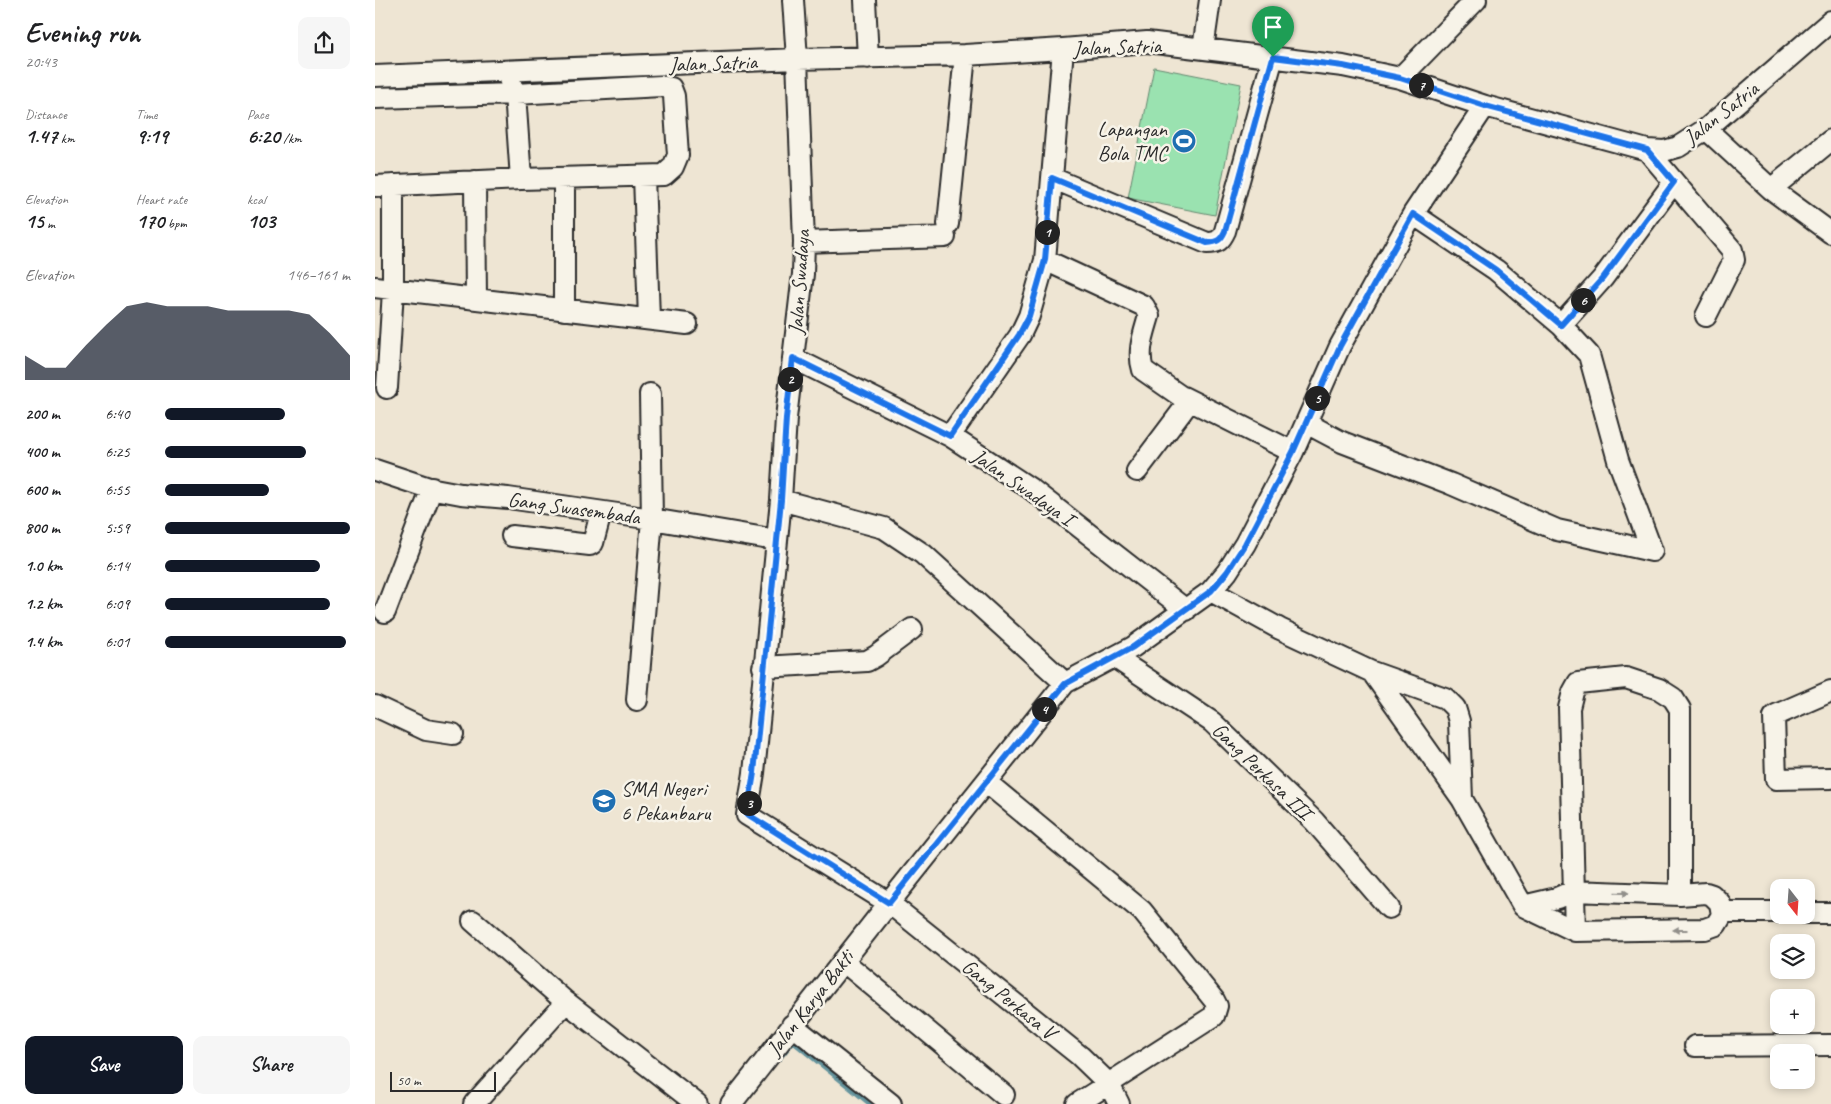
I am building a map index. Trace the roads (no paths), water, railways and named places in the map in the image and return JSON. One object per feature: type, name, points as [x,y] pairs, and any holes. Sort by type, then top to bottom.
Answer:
[{"type":"street","name":"Jalan Swadaya","points":[[793,0],[804,242],[803,274],[786,418],[781,500],[754,773],[747,814],[889,903]]},
{"type":"street","points":[[865,0],[868,58]]},
{"type":"street","points":[[1203,49],[1210,0]]},
{"type":"street","points":[[1400,78],[1476,0]]},
{"type":"street","name":"Jalan Satria","points":[[375,76],[797,59],[965,55],[1147,42],[1343,66],[1400,78],[1485,106],[1647,150],[1664,151],[1678,146],[1706,129],[1831,22]]},
{"type":"street","points":[[950,436],[1019,335],[1029,316],[1045,260],[1063,49]]},
{"type":"street","points":[[804,242],[947,231],[965,55]]},
{"type":"street","points":[[1052,178],[1207,243],[1215,243],[1221,239],[1225,231],[1273,57]]},
{"type":"street","points":[[505,71],[515,94],[521,179]]},
{"type":"street","points":[[375,98],[515,94],[661,86],[671,88],[674,96],[678,155],[673,167],[664,175],[384,185],[384,289],[387,388]]},
{"type":"street","points":[[781,500],[884,528],[923,554],[1065,684],[1133,647],[1211,591],[1227,572],[1245,544],[1293,452],[1340,346],[1413,214],[1485,106]]},
{"type":"street","points":[[1706,129],[1771,189],[1831,233]]},
{"type":"street","points":[[1771,189],[1831,140]]},
{"type":"street","points":[[1647,150],[1732,250],[1734,260],[1706,316]]},
{"type":"street","points":[[644,176],[649,319]]},
{"type":"street","points":[[564,178],[564,310]]},
{"type":"street","points":[[475,181],[476,299]]},
{"type":"street","points":[[1561,325],[1603,278],[1674,182]]},
{"type":"street","points":[[1306,423],[1342,442],[1451,484],[1557,530],[1652,551],[1618,460],[1589,355],[1561,325],[1496,270],[1413,214]]},
{"type":"street","points":[[1045,260],[1144,306],[1149,316],[1140,347],[1140,361],[1143,370],[1189,402],[1137,471]]},
{"type":"street","points":[[384,289],[687,324]]},
{"type":"street","name":"Jalan Swadaya I","points":[[793,358],[950,436],[1031,489],[1186,610]]},
{"type":"street","points":[[637,700],[652,519],[650,394]]},
{"type":"street","points":[[1183,397],[1293,452]]},
{"type":"street","name":"Gang Swasembada","points":[[375,470],[432,488],[652,519],[776,540]]},
{"type":"street","points":[[385,612],[432,488]]},
{"type":"street","points":[[513,536],[590,545],[593,543],[601,512]]},
{"type":"street","points":[[1211,591],[1280,628],[1372,672],[1445,698],[1455,708],[1459,722],[1462,799]]},
{"type":"street","points":[[763,667],[867,661],[912,629]]},
{"type":"street","name":"Gang Perkasa III","points":[[1114,657],[1212,722],[1314,820],[1389,908]]},
{"type":"street","points":[[1372,672],[1462,799],[1523,906],[1575,930],[1705,930],[1716,925],[1720,920],[1722,912],[1720,903],[1712,895],[1706,893],[1573,891],[1557,898],[1523,906]]},
{"type":"street","points":[[1575,930],[1569,708],[1573,692],[1578,683],[1626,678],[1659,689],[1673,698],[1680,709],[1680,894]]},
{"type":"street","name":"Jalan Karya Bakti","points":[[731,1104],[1065,684]]},
{"type":"street","points":[[1831,691],[1774,717],[1776,779],[1831,778]]},
{"type":"street","points":[[375,706],[426,730],[453,734]]},
{"type":"street","points":[[986,782],[1142,910],[1217,1006],[1214,1016],[1077,1104]]},
{"type":"street","name":"Gang Perkasa V","points":[[889,903],[1080,1056],[1109,1084],[1119,1104]]},
{"type":"street","points":[[1722,912],[1770,912]]},
{"type":"street","points":[[1815,913],[1831,913]]},
{"type":"street","points":[[473,921],[566,1002],[697,1104]]},
{"type":"street","points":[[843,961],[1004,1095]]},
{"type":"street","points":[[474,1104],[566,1002]]},
{"type":"street","points":[[792,1025],[891,1104]]},
{"type":"street","points":[[1695,1046],[1831,1045]]},
{"type":"waterway","points":[[779,1059],[793,1042],[870,1104]]},
{"type":"place","name":"Lapangan Bola TMC","points":[[1184,141]]},
{"type":"place","name":"SMA Negeri 6 Pekanbaru","points":[[604,801]]}]
